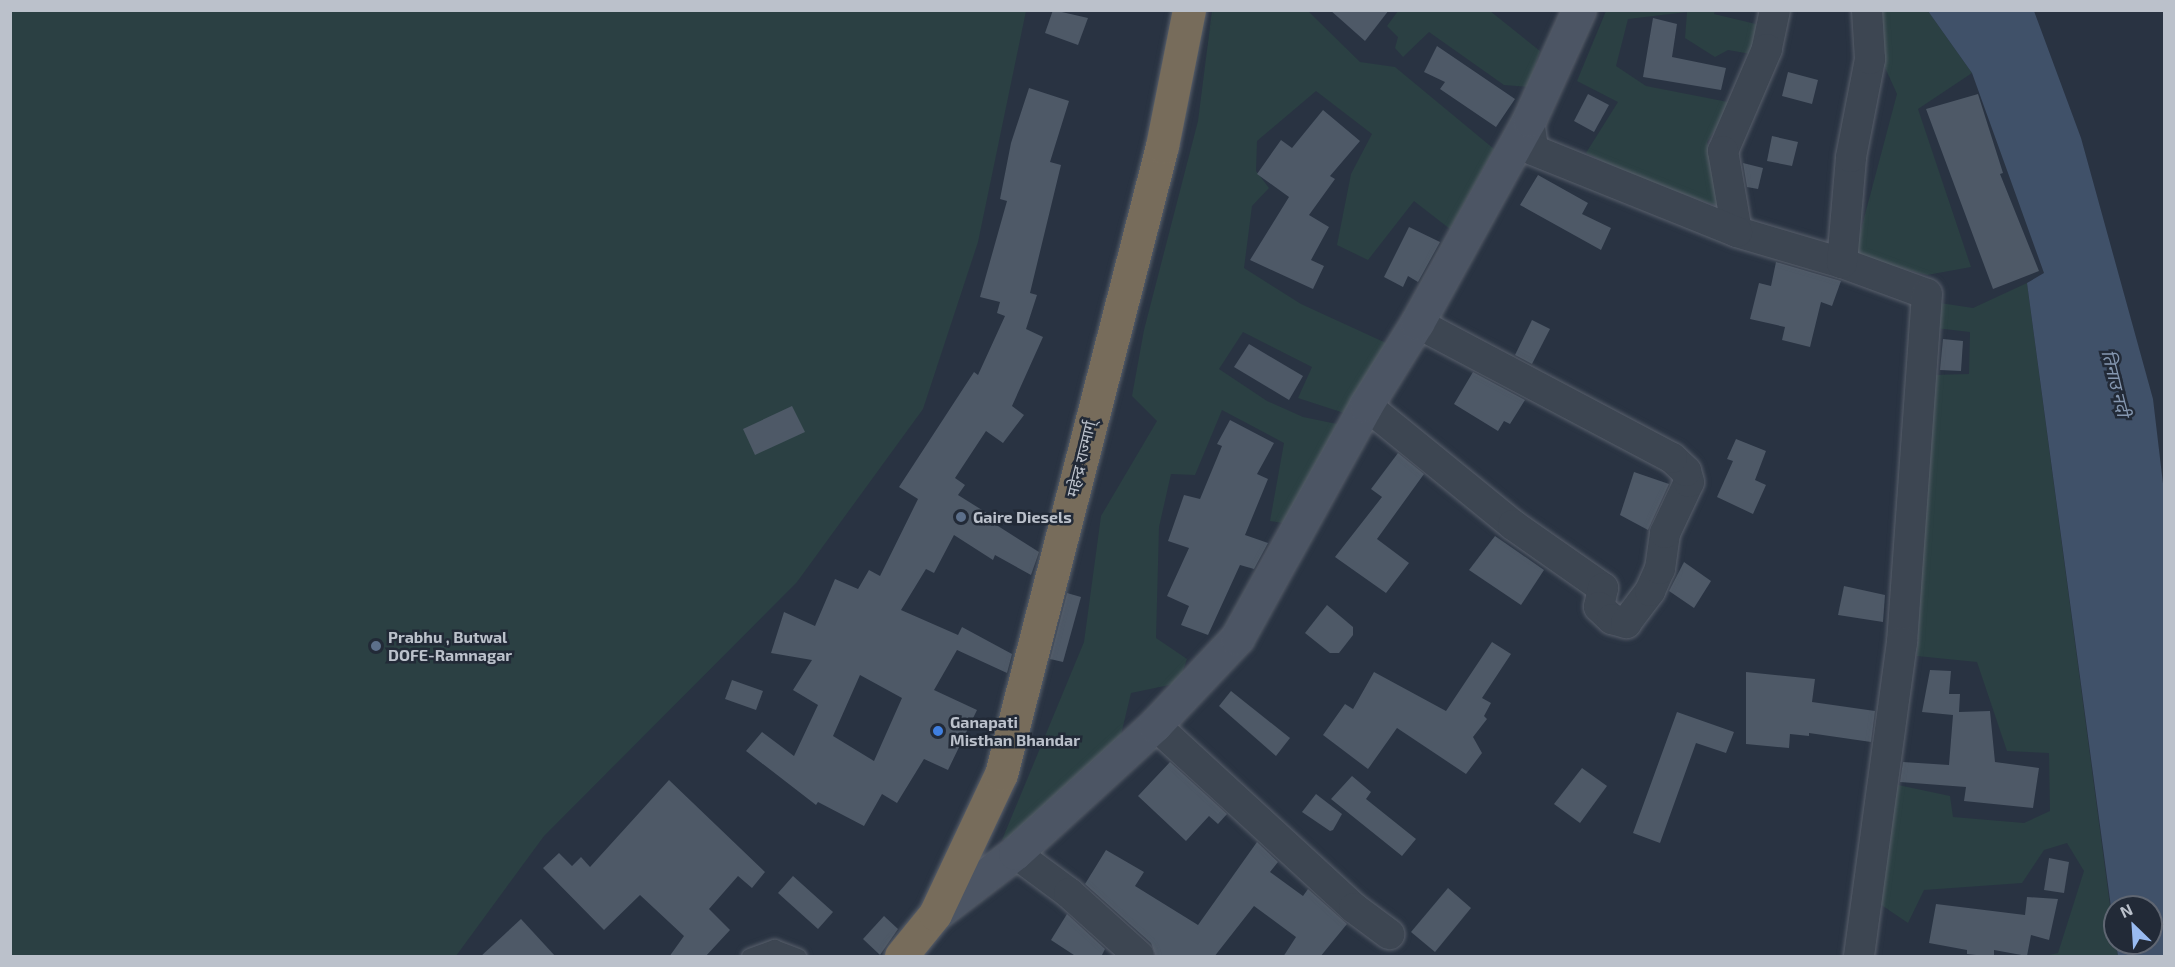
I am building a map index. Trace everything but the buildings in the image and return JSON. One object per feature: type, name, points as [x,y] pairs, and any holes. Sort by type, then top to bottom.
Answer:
[{"type":"highway","name":"महेन्द्र राज्मार्ग्","points":[[901,957],[935,914],[1001,774],[1162,146],[1190,10]]},
{"type":"street","points":[[935,914],[1015,853],[1155,725],[1237,638],[1366,405],[1418,323],[1529,120],[1579,10]]},
{"type":"street","points":[[1737,232],[1723,151],[1767,49],[1774,10]]},
{"type":"street","points":[[1842,262],[1851,157],[1870,59],[1867,10]]},
{"type":"street","points":[[1529,120],[1533,150],[1737,232],[1842,262],[1927,294],[1902,642],[1859,957]]},
{"type":"street","points":[[1366,405],[1513,525],[1603,588],[1599,607],[1612,619],[1626,623],[1650,591],[1660,569],[1665,533],[1689,482],[1686,471],[1672,458],[1418,323]]},
{"type":"street","points":[[1155,725],[1346,901],[1389,933]]},
{"type":"street","points":[[1015,853],[1069,893],[1139,957]]},
{"type":"lane","points":[[749,957],[774,947],[798,957]]},
{"type":"green space","points":[[10,11],[1026,11],[978,242],[923,409],[797,582],[544,836],[456,956],[11,956]]},
{"type":"green space","points":[[1212,11],[1308,11],[1360,62],[1395,67],[1494,149],[1450,229],[1414,201],[1368,260],[1337,245],[1351,174],[1372,134],[1316,91],[1257,141],[1256,171],[1269,188],[1252,206],[1244,268],[1301,304],[1386,343],[1347,414],[1298,398],[1312,367],[1243,332],[1219,369],[1267,401],[1303,417],[1337,424],[1289,524],[1270,521],[1284,443],[1222,410],[1195,475],[1171,474],[1159,527],[1156,638],[1187,659],[1179,683],[1131,693],[1120,739],[1027,834],[1002,840],[1084,642],[1101,516],[1157,421],[1132,396],[1144,330],[1198,121]]},
{"type":"green space","points":[[1398,11],[1490,11],[1540,51],[1528,87],[1504,85],[1429,32],[1403,57],[1395,48],[1398,37],[1387,26]]},
{"type":"green space","points":[[1606,11],[1715,11],[1714,14],[1760,25],[1751,54],[1728,50],[1715,57],[1685,38],[1687,12],[1628,19],[1616,66],[1646,86],[1733,103],[1707,142],[1721,207],[1638,179],[1586,153],[1618,102],[1577,81]]},
{"type":"green space","points":[[1876,11],[1928,11],[1972,73],[1918,109],[1971,267],[1927,275],[1854,256],[1897,94],[1883,63]]},
{"type":"green space","points":[[2027,283],[2109,895],[2103,895],[2103,955],[2118,956],[2045,956],[2058,953],[2084,871],[2067,843],[2044,850],[2022,883],[1924,890],[1908,923],[1877,902],[1898,785],[1950,796],[1953,817],[2024,823],[2050,811],[2049,753],[2007,751],[1977,662],[1917,656],[1932,375],[1969,374],[1970,332],[1936,328],[1940,303],[1973,308]]},
{"type":"water","name":"तिनाउ नदी","points":[[1928,11],[2034,11],[2081,138],[2153,399],[2164,492],[2164,956],[2118,956],[2163,955],[2163,895],[2109,895],[2027,283],[2044,273],[1972,73]]},
{"type":"place","name":"Gaire Diesels","points":[[961,517]]},
{"type":"place","name":"Prabhu , Butwal DOFE-Ramnagar","points":[[376,646]]},
{"type":"place","name":"Ganapati Misthan Bhandar","points":[[938,731]]}]
